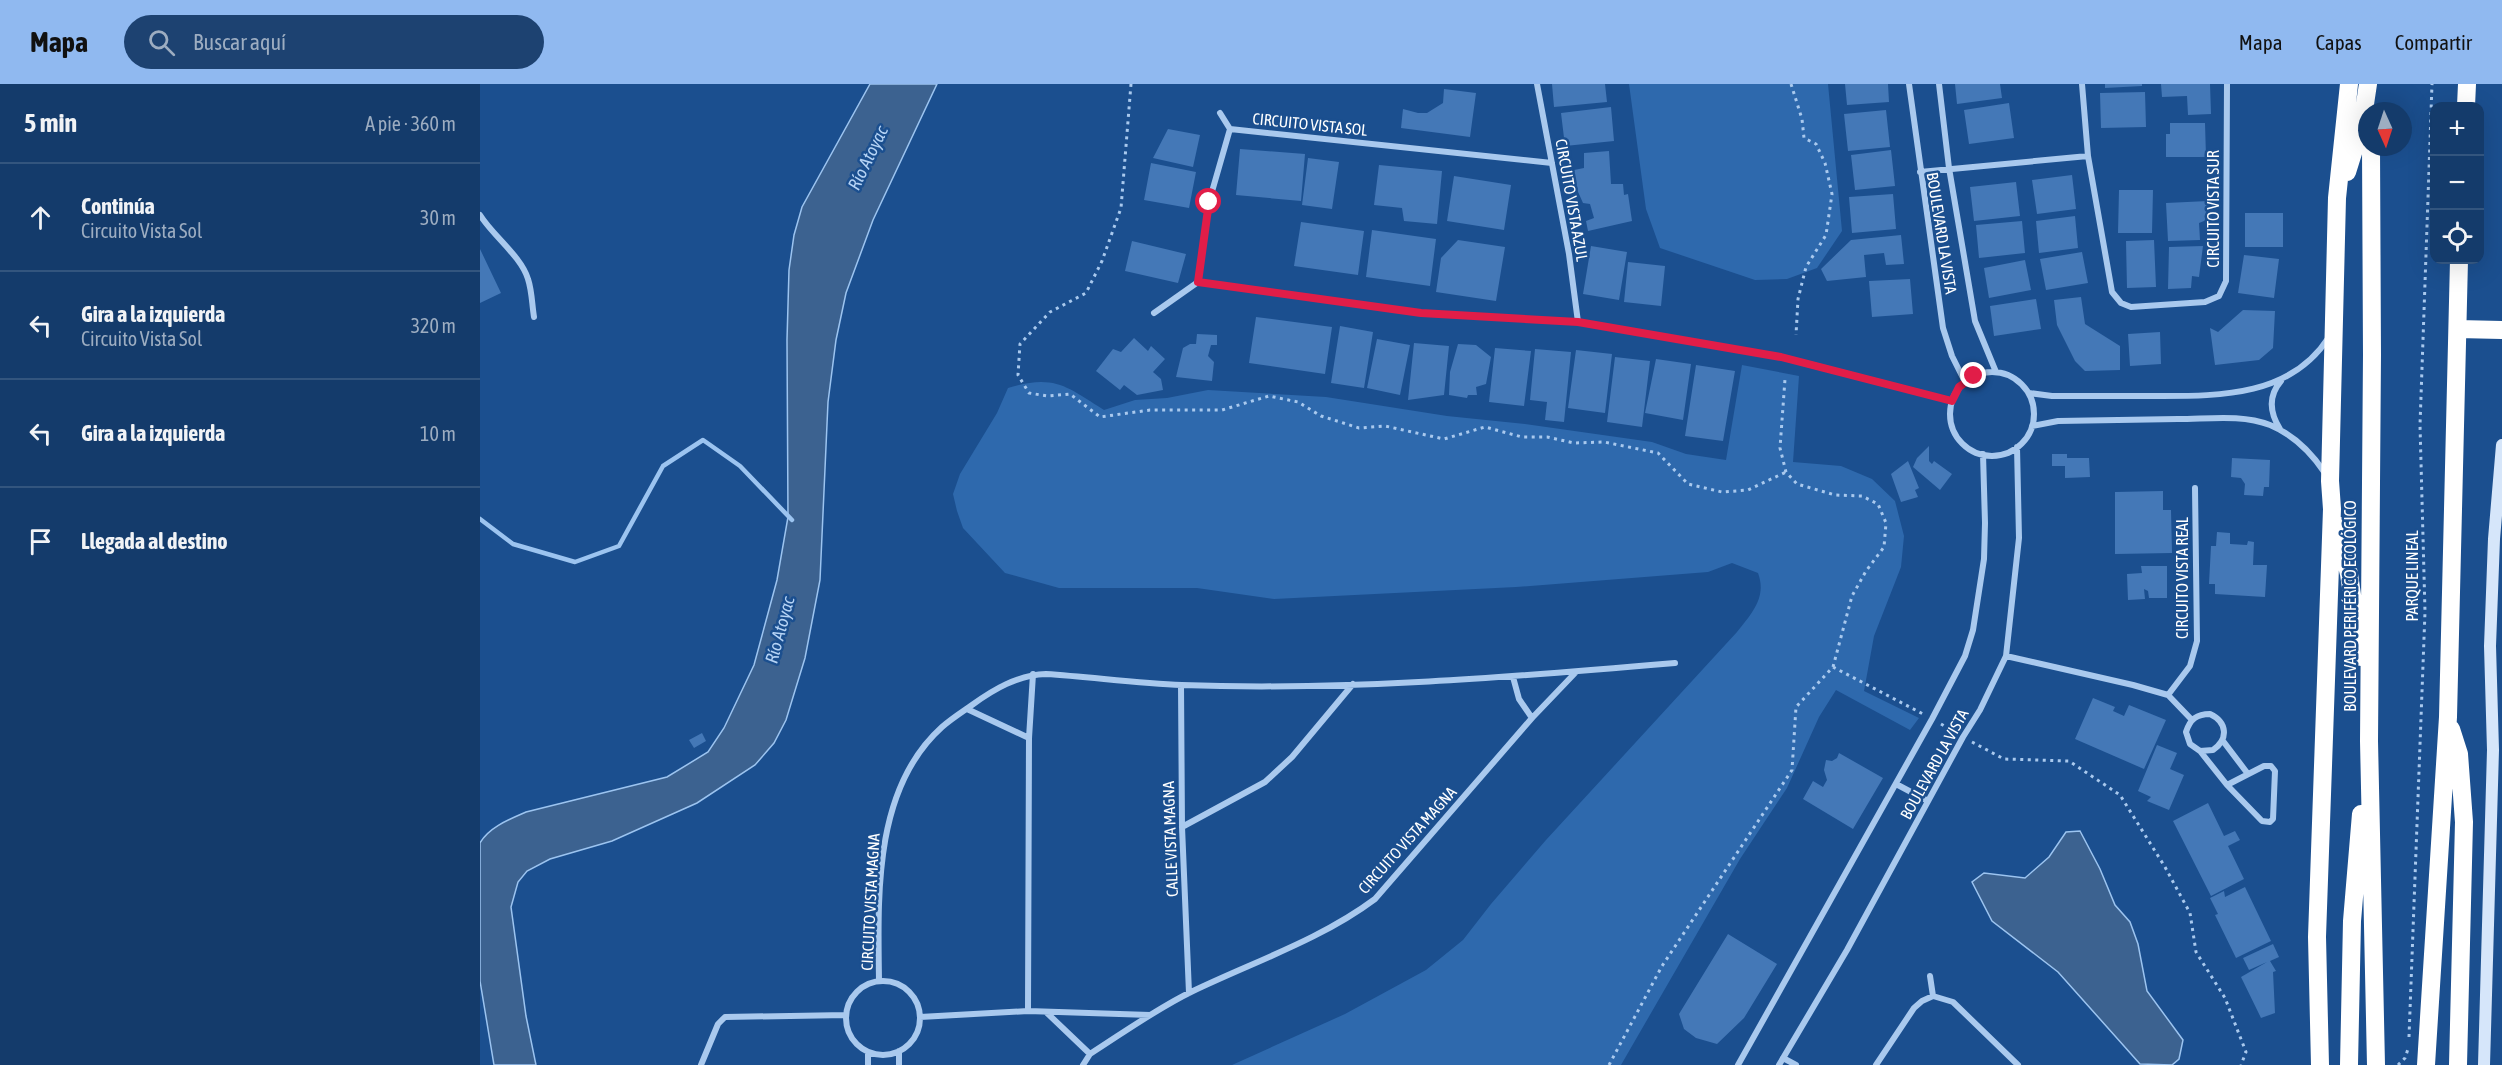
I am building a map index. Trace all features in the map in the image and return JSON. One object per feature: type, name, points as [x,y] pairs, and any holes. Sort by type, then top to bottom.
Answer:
[{"type":"highway","points":[[2320,1065],[2317,937],[2332,509],[2330,482],[2337,198],[2349,84]]},
{"type":"highway","points":[[2337,198],[2362,124],[2369,84]]},
{"type":"highway","points":[[2369,84],[2370,102]]},
{"type":"highway","points":[[2466,102],[2467,84]]},
{"type":"highway","name":"BOULEVARD PERIFÉRICO ECOLÓGICO","points":[[2371,156],[2369,741],[2376,1065]]},
{"type":"highway","points":[[2426,1065],[2448,717],[2459,264]]},
{"type":"highway","points":[[2458,329],[2502,330]]},
{"type":"highway","points":[[2332,509],[2346,557],[2357,638],[2369,696]]},
{"type":"highway","points":[[2448,717],[2459,754],[2464,822],[2458,1065]]},
{"type":"highway","points":[[2349,1065],[2356,860],[2369,741]]},
{"type":"street","name":"CIRCUITO VISTA AZUL","points":[[1538,84],[1569,254],[1578,322]]},
{"type":"street","name":"BOULEVARD LA VISTA","points":[[1909,84],[1943,328],[1952,356],[1965,382]]},
{"type":"street","name":"BOULEVARD LA VISTA","points":[[1939,84],[1949,168],[1975,321],[1996,372]]},
{"type":"street","name":"CIRCUITO VISTA SUR","points":[[2082,84],[2088,156],[2112,292],[2121,303],[2131,307],[2205,302],[2219,296],[2226,281],[2227,84]]},
{"type":"street","points":[[1220,113],[1230,129]]},
{"type":"street","name":"CIRCUITO VISTA SOL","points":[[1198,282],[1209,202],[1230,129],[1552,163]]},
{"type":"street","points":[[1920,172],[2088,156]]},
{"type":"street","points":[[480,215],[521,264],[528,279],[534,317]]},
{"type":"street","points":[[1154,314],[1198,282],[1421,313],[1578,322],[1781,357],[1952,401]]},
{"type":"street","points":[[2029,393],[2052,396],[2211,396],[2248,391],[2283,378],[2312,357],[2334,329]]},
{"type":"street","points":[[1996,372],[2015,379],[2029,393],[2034,412],[2032,426],[2026,439],[2017,447],[2006,453],[1983,454],[1963,443],[1956,434],[1950,412],[1952,401],[1965,382],[1974,376],[1996,372]]},
{"type":"street","points":[[2282,431],[2274,418],[2271,404],[2275,390],[2283,378]]},
{"type":"street","points":[[2032,426],[2058,421],[2211,418],[2255,421],[2282,431],[2304,447],[2330,482]]},
{"type":"street","points":[[2484,1065],[2493,750],[2490,646],[2494,539],[2502,445]]},
{"type":"street","name":"BOULEVARD LA VISTA","points":[[1779,1065],[1847,950],[1980,710],[2006,656],[2019,538],[2017,447]]},
{"type":"street","name":"BOULEVARD LA VISTA","points":[[1738,1065],[1965,656],[1973,630],[1984,559],[1983,454]]},
{"type":"street","name":"CIRCUITO VISTA REAL","points":[[2168,695],[2190,666],[2197,641],[2195,488]]},
{"type":"street","points":[[2006,656],[2168,695],[2192,720]]},
{"type":"street","name":"CIRCUITO VISTA MAGNA","points":[[879,981],[878,938],[883,860],[888,828],[897,795],[925,747],[942,728],[1009,682],[1033,674],[1181,685],[1353,684],[1514,676],[1676,663]]},
{"type":"street","name":"CIRCUITO VISTA MAGNA","points":[[1083,1065],[1090,1054],[1189,993],[1324,932],[1375,899],[1532,718],[1576,671]]},
{"type":"street","points":[[1028,1011],[1029,738],[1033,674]]},
{"type":"street","points":[[1514,676],[1519,699],[1532,718]]},
{"type":"street","points":[[1182,826],[1265,782],[1292,757],[1353,684]]},
{"type":"street","name":"CALLE VISTA MAGNA","points":[[1181,685],[1182,826],[1189,993]]},
{"type":"street","points":[[967,709],[1029,738]]},
{"type":"street","points":[[2227,785],[2264,766],[2274,769],[2274,815],[2270,822],[2262,821],[2227,785],[2187,738],[2188,725],[2203,714],[2216,717],[2224,728],[2223,741],[2248,774]]},
{"type":"street","points":[[2200,751],[2213,750],[2223,741]]},
{"type":"street","points":[[1896,784],[1928,801]]},
{"type":"street","points":[[1930,976],[1933,996]]},
{"type":"street","points":[[879,981],[891,982],[912,994],[918,1005],[920,1017],[915,1037],[898,1051],[879,1054],[868,1052],[851,1037],[846,1015],[849,1003],[857,992],[879,981]]},
{"type":"street","points":[[1876,1065],[1914,1008],[1933,996],[1953,1002],[2018,1065]]},
{"type":"street","points":[[920,1017],[1028,1011],[1151,1015]]},
{"type":"street","points":[[1046,1012],[1090,1054]]},
{"type":"street","points":[[701,1065],[718,1024],[724,1017],[846,1015]]},
{"type":"street","points":[[898,1051],[899,1065]]},
{"type":"street","points":[[868,1052],[868,1065]]},
{"type":"street","points":[[1783,1058],[1796,1065]]},
{"type":"path","points":[[1131,84],[1121,208],[1102,261],[1086,293],[1050,312],[1020,344],[1018,375],[1029,393],[1047,396],[1070,394],[1100,417],[1150,410],[1222,410],[1269,396],[1298,402],[1321,416],[1359,428],[1385,426],[1444,439],[1485,428],[1522,437],[1546,437],[1574,443],[1604,442],[1658,453],[1688,484],[1722,492],[1748,490],[1786,472]]},
{"type":"path","points":[[1791,84],[1802,119],[1804,138],[1816,144],[1825,163],[1832,194],[1826,234],[1806,267],[1798,299],[1796,335]]},
{"type":"path","name":"PARQUE LINEAL","points":[[2398,1065],[2405,1058],[2409,1048],[2415,892],[2424,612],[2420,424],[2432,84]]},
{"type":"path","points":[[1609,1065],[1662,966],[1792,770],[1796,706],[1833,667],[1851,596],[1884,547],[1886,523],[1878,504],[1862,495],[1834,495],[1797,484],[1786,472],[1780,448],[1785,379]]},
{"type":"path","points":[[1833,667],[2004,759],[2069,761],[2120,795],[2165,867],[2190,913],[2196,952],[2225,998],[2246,1052],[2241,1065]]},
{"type":"shaded area","points":[[1629,84],[1828,84],[1842,231],[1817,268],[1787,279],[1755,280],[1660,248],[1646,209]]},
{"type":"shaded area","points":[[1742,365],[1799,376],[1793,462],[1841,466],[1872,479],[1895,501],[1904,536],[1901,567],[1874,636],[1864,691],[1919,718],[1910,730],[1836,690],[1819,717],[1787,788],[1740,859],[1621,1065],[1232,1065],[1345,1014],[1426,970],[1463,940],[1546,840],[1737,632],[1753,611],[1759,597],[1761,590],[1758,573],[1732,563],[1708,572],[1516,587],[1274,599],[1197,588],[1059,588],[1005,573],[963,528],[957,511],[953,494],[960,474],[997,413],[1008,388],[1049,382],[1079,394],[1104,410],[1135,400],[1167,398],[1208,390],[1326,397],[1447,416],[1525,424],[1652,442],[1686,454],[1726,460]]},
{"type":"water","name":"Río Atoyac","points":[[870,84],[937,84],[873,220],[846,293],[836,340],[828,402],[820,580],[805,658],[786,720],[774,743],[755,765],[697,803],[612,841],[550,859],[527,871],[518,882],[511,907],[526,1016],[536,1065],[494,1065],[480,981],[480,843],[494,828],[526,812],[667,777],[708,752],[724,728],[754,665],[777,580],[788,517],[787,340],[789,270],[794,235],[802,207]]},
{"type":"water","points":[[2080,831],[2100,869],[2115,905],[2130,922],[2138,944],[2147,991],[2183,1040],[2179,1059],[2172,1065],[2140,1064],[2058,972],[1992,921],[1972,882],[1984,873],[2025,878],[2049,857],[2066,832]]},
{"type":"building","points":[[1552,84],[1605,84],[1607,102],[1554,107]]},
{"type":"building","points":[[1845,84],[1888,84],[1889,102],[1847,105]]},
{"type":"building","points":[[1955,84],[2000,84],[2002,98],[1957,104]]},
{"type":"building","points":[[2105,84],[2142,84],[2142,86],[2105,88]]},
{"type":"building","points":[[2161,84],[2210,84],[2211,114],[2188,115],[2187,96],[2162,97]]},
{"type":"building","points":[[1444,89],[1476,93],[1470,137],[1401,128],[1403,109],[1427,113],[1443,103]]},
{"type":"building","points":[[2145,92],[2146,127],[2101,128],[2100,93]]},
{"type":"building","points":[[2009,103],[2014,138],[1969,144],[1964,110]]},
{"type":"building","points":[[1611,107],[1614,141],[1565,146],[1561,113]]},
{"type":"building","points":[[1886,110],[1890,147],[1848,151],[1844,114]]},
{"type":"building","points":[[2170,123],[2205,123],[2206,157],[2166,157],[2166,134],[2170,134]]},
{"type":"building","points":[[1168,129],[1200,135],[1193,167],[1153,158]]},
{"type":"building","points":[[1240,149],[1305,154],[1301,201],[1236,195]]},
{"type":"building","points":[[1891,150],[1895,186],[1855,190],[1851,155]]},
{"type":"building","points":[[1609,151],[1611,184],[1623,184],[1624,195],[1628,194],[1632,221],[1588,231],[1586,221],[1594,218],[1590,204],[1583,203],[1575,185],[1574,170],[1584,168],[1584,153]]},
{"type":"building","points":[[1308,158],[1339,162],[1332,209],[1302,205]]},
{"type":"building","points":[[1151,163],[1196,172],[1189,208],[1144,200]]},
{"type":"building","points":[[1379,165],[1442,171],[1437,224],[1404,221],[1402,208],[1374,205]]},
{"type":"building","points":[[2072,175],[2076,209],[2037,214],[2032,180]]},
{"type":"building","points":[[1454,176],[1511,185],[1504,230],[1447,221]]},
{"type":"building","points":[[2016,182],[2020,216],[1974,221],[1970,187]]},
{"type":"building","points":[[2119,190],[2153,190],[2152,233],[2118,233]]},
{"type":"building","points":[[1893,194],[1896,229],[1852,233],[1849,197]]},
{"type":"building","points":[[2208,201],[2209,219],[2199,223],[2200,240],[2168,241],[2166,203]]},
{"type":"building","points":[[2245,213],[2283,213],[2283,247],[2245,247]]},
{"type":"building","points":[[2075,216],[2078,248],[2039,253],[2036,221]]},
{"type":"building","points":[[2022,221],[2025,253],[1979,258],[1976,225]]},
{"type":"building","points":[[1301,222],[1364,231],[1358,275],[1294,266]]},
{"type":"building","points":[[1372,230],[1436,239],[1430,286],[1366,277]]},
{"type":"building","points":[[1901,235],[1904,264],[1886,265],[1884,253],[1864,255],[1866,277],[1827,281],[1821,269],[1851,240]]},
{"type":"building","points":[[1458,240],[1505,247],[1496,301],[1436,292],[1441,258]]},
{"type":"building","points":[[2154,240],[2156,287],[2127,288],[2126,241]]},
{"type":"building","points":[[1132,241],[1186,254],[1178,283],[1125,271]]},
{"type":"building","points":[[1591,246],[1627,252],[1619,300],[1583,294]]},
{"type":"building","points":[[2203,246],[2199,277],[2192,276],[2191,288],[2168,289],[2169,247]]},
{"type":"building","points":[[480,249],[501,293],[480,303]]},
{"type":"building","points":[[2082,252],[2088,283],[2046,290],[2040,259]]},
{"type":"building","points":[[2244,255],[2279,259],[2274,298],[2238,293]]},
{"type":"building","points":[[2025,260],[2031,290],[1989,298],[1984,268]]},
{"type":"building","points":[[1628,262],[1665,266],[1661,306],[1624,302]]},
{"type":"building","points":[[1910,279],[1913,314],[1872,317],[1869,281]]},
{"type":"building","points":[[2081,297],[2085,324],[2120,346],[2120,370],[2085,371],[2075,361],[2057,325],[2054,300]]},
{"type":"building","points":[[2036,299],[2041,329],[1994,336],[1990,306]]},
{"type":"building","points":[[2243,310],[2275,311],[2273,348],[2259,360],[2215,365],[2210,328],[2218,332]]},
{"type":"building","points":[[1256,317],[1332,327],[1325,374],[1249,363]]},
{"type":"building","points":[[1340,326],[1373,332],[1364,388],[1331,383]]},
{"type":"building","points":[[2160,332],[2161,364],[2130,366],[2128,334]]},
{"type":"building","points":[[1197,334],[1217,335],[1217,345],[1211,345],[1208,356],[1214,362],[1212,381],[1176,377],[1183,348],[1196,344]]},
{"type":"building","points":[[1134,338],[1148,351],[1151,346],[1165,359],[1153,372],[1161,379],[1163,390],[1137,395],[1124,385],[1120,390],[1096,371],[1113,349],[1121,352]]},
{"type":"building","points":[[1377,339],[1410,345],[1400,395],[1367,388]]},
{"type":"building","points":[[1414,343],[1449,346],[1444,395],[1408,400]]},
{"type":"building","points":[[1458,344],[1476,345],[1491,357],[1486,384],[1476,387],[1477,395],[1468,395],[1467,398],[1449,395],[1450,372]]},
{"type":"building","points":[[1495,348],[1531,351],[1524,406],[1489,402]]},
{"type":"building","points":[[1535,349],[1571,352],[1564,422],[1545,420],[1547,402],[1530,400]]},
{"type":"building","points":[[1576,350],[1612,354],[1605,413],[1568,408]]},
{"type":"building","points":[[1615,357],[1650,361],[1642,427],[1607,422]]},
{"type":"building","points":[[1656,359],[1691,364],[1683,420],[1645,413]]},
{"type":"building","points":[[1696,365],[1735,371],[1723,441],[1685,436]]},
{"type":"building","points":[[1929,446],[1929,461],[1932,464],[1934,461],[1952,474],[1940,490],[1913,467],[1917,458]]},
{"type":"building","points":[[2052,454],[2067,454],[2067,458],[2089,458],[2090,477],[2065,478],[2065,466],[2052,466]]},
{"type":"building","points":[[2232,458],[2270,460],[2269,487],[2264,487],[2263,496],[2244,495],[2245,484],[2241,478],[2231,477]]},
{"type":"building","points":[[1908,461],[1919,488],[1915,490],[1918,497],[1901,502],[1891,474]]},
{"type":"building","points":[[2163,491],[2163,510],[2171,510],[2172,553],[2115,554],[2115,492]]},
{"type":"building","points":[[2217,532],[2230,533],[2230,544],[2247,545],[2248,541],[2254,542],[2253,565],[2267,565],[2265,597],[2215,594],[2215,584],[2209,584],[2211,546],[2216,546]]},
{"type":"building","points":[[2141,566],[2167,566],[2167,598],[2149,598],[2148,591],[2144,589],[2145,599],[2128,600],[2127,574],[2142,573]]},
{"type":"building","points":[[2093,698],[2115,707],[2113,711],[2124,716],[2129,705],[2166,720],[2144,769],[2075,739]]},
{"type":"building","points":[[702,733],[706,741],[694,748],[689,740]]},
{"type":"building","points":[[2157,745],[2177,753],[2170,769],[2184,775],[2169,810],[2147,801],[2151,797],[2138,791]]},
{"type":"building","points":[[1839,753],[1883,778],[1853,829],[1803,799],[1813,781],[1823,787],[1827,780],[1824,770],[1826,760],[1832,761]]},
{"type":"building","points":[[2208,803],[2224,836],[2235,831],[2240,840],[2228,846],[2244,879],[2211,896],[2173,821]]},
{"type":"building","points":[[2245,887],[2271,941],[2236,958],[2215,915],[2218,914],[2210,898],[2224,891],[2225,897]]},
{"type":"building","points":[[1728,934],[1777,964],[1744,1018],[1717,1044],[1696,1038],[1684,1029],[1679,1014]]},
{"type":"building","points":[[2273,944],[2279,957],[2270,961],[2276,971],[2273,972],[2275,1013],[2261,1018],[2241,977],[2267,962],[2249,970],[2243,958]]},
{"type":"waterway","points":[[480,519],[513,544],[575,562],[619,546],[663,466],[703,440],[740,466],[792,520]]},
{"type":"route","points":[[1209,202],[1198,282],[1421,313],[1578,322],[1781,357],[1952,401],[1959,387],[1974,376]]}]
